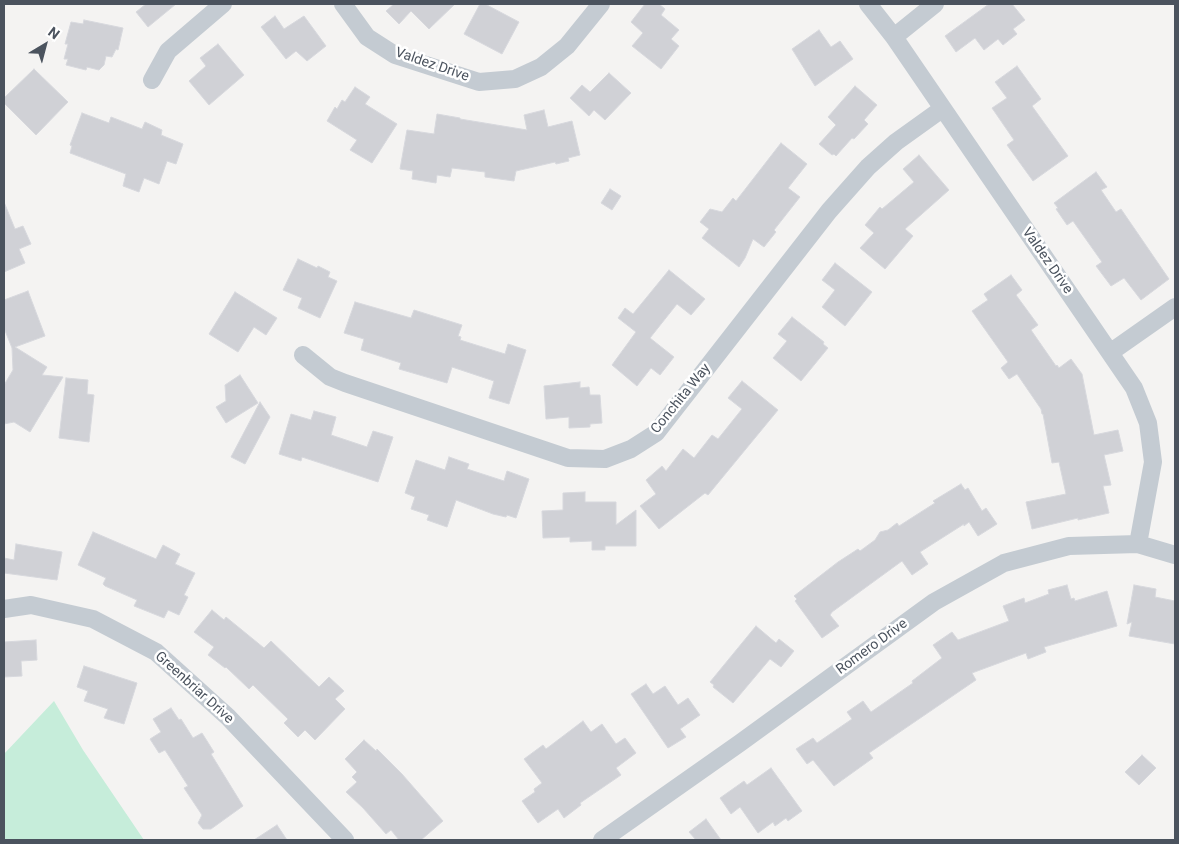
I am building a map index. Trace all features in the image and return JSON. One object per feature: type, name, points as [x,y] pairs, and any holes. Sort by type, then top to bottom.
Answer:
[{"type":"street","points":[[152,80],[168,50],[223,4]]},
{"type":"street","name":"Valdez Drive","points":[[343,4],[367,36],[395,55],[479,82],[515,79],[541,67],[567,46],[601,4]]},
{"type":"street","name":"Valdez Drive","points":[[868,4],[894,36],[1134,388],[1148,423],[1153,462],[1138,544]]},
{"type":"street","points":[[894,36],[935,4]]},
{"type":"street","name":"Conchita Way","points":[[303,355],[330,377],[345,384],[568,458],[605,459],[631,449],[656,433],[829,211],[868,167],[896,142],[942,109]]},
{"type":"street","points":[[1111,352],[1175,307]]},
{"type":"street","name":"Romero Drive","points":[[602,840],[740,743],[934,602],[1004,563],[1069,546],[1138,544],[1175,555]]},
{"type":"street","name":"Greenbriar Drive","points":[[4,609],[31,605],[93,619],[156,652],[228,717],[344,840]]},
{"type":"green space","points":[[54,701],[83,750],[144,840],[4,840],[4,754]]},
{"type":"building","points":[[146,4],[176,4],[148,27],[136,12]]},
{"type":"building","points":[[394,4],[455,4],[429,29],[411,11],[399,24],[386,11]]},
{"type":"building","points":[[480,4],[485,4],[519,22],[502,54],[464,34]]},
{"type":"building","points":[[645,4],[659,4],[665,9],[661,15],[679,30],[671,39],[679,46],[661,69],[632,46],[643,33],[631,22]]},
{"type":"building","points":[[989,4],[1012,4],[1025,20],[1013,29],[1017,34],[1003,45],[998,39],[984,50],[975,38],[956,52],[945,36]]},
{"type":"building","points":[[275,16],[284,29],[304,16],[326,46],[307,61],[296,51],[286,59],[261,27]]},
{"type":"building","points":[[84,20],[123,28],[118,50],[116,49],[112,57],[106,56],[104,65],[99,70],[87,67],[86,70],[66,65],[68,59],[64,59],[68,44],[65,44],[71,22],[83,24]]},
{"type":"building","points":[[819,30],[831,47],[840,41],[853,59],[815,86],[792,49]]},
{"type":"building","points":[[218,44],[244,75],[209,105],[189,81],[206,66],[200,58]]},
{"type":"building","points":[[1017,66],[1041,99],[1032,106],[1068,156],[1033,181],[1007,145],[1014,140],[992,108],[1007,98],[995,82]]},
{"type":"building","points":[[34,69],[68,102],[36,135],[4,103],[4,98]]},
{"type":"building","points":[[609,73],[631,93],[605,120],[594,110],[589,116],[570,98],[582,85],[590,92]]},
{"type":"building","points":[[855,86],[877,105],[864,120],[868,124],[836,156],[832,155],[819,144],[836,125],[828,117]]},
{"type":"building","points":[[355,87],[370,97],[365,104],[397,124],[372,163],[350,150],[357,140],[327,121],[335,107],[337,109],[342,100],[345,102]]},
{"type":"building","points":[[544,110],[548,127],[572,121],[580,155],[568,158],[569,161],[556,164],[555,162],[516,171],[514,181],[485,177],[485,172],[452,168],[450,177],[437,175],[436,183],[412,179],[413,171],[400,169],[407,130],[434,134],[437,114],[527,130],[524,115]]},
{"type":"building","points":[[82,113],[109,123],[111,117],[142,129],[145,122],[162,130],[161,135],[183,144],[176,164],[167,161],[159,184],[144,178],[139,192],[123,186],[126,174],[70,153],[72,146],[70,145]]},
{"type":"building","points":[[781,143],[807,164],[788,188],[800,197],[774,230],[776,232],[764,247],[753,239],[739,267],[702,238],[709,229],[700,222],[710,209],[722,212],[733,198],[736,201]]},
{"type":"building","points":[[919,155],[949,190],[905,229],[913,236],[885,269],[860,248],[874,233],[865,225],[880,207],[882,209],[914,182],[903,169]]},
{"type":"building","points":[[1096,172],[1107,187],[1101,190],[1116,212],[1121,209],[1169,279],[1141,300],[1124,278],[1111,286],[1096,266],[1102,262],[1073,221],[1067,225],[1056,209],[1058,208],[1054,203]]},
{"type":"building","points":[[610,189],[621,196],[612,210],[601,203]]},
{"type":"building","points":[[4,202],[15,229],[23,226],[31,244],[19,249],[25,263],[4,272]]},
{"type":"building","points":[[298,259],[330,272],[328,277],[337,281],[320,318],[298,308],[302,298],[283,290]]},
{"type":"building","points":[[835,263],[872,292],[845,326],[822,307],[835,290],[822,280]]},
{"type":"building","points":[[669,270],[705,299],[691,315],[677,304],[650,338],[674,357],[660,375],[651,368],[637,386],[612,365],[636,332],[618,318],[625,308],[633,314]]},
{"type":"building","points":[[1011,275],[1022,290],[1016,295],[1038,325],[1031,330],[1056,366],[1059,368],[1071,359],[1082,374],[1094,435],[1118,430],[1123,451],[1104,455],[1111,485],[1103,486],[1109,513],[1032,529],[1026,502],[1066,494],[1059,462],[1052,463],[1041,409],[1017,374],[1009,379],[1001,368],[1008,362],[972,311],[988,300],[984,294]]},
{"type":"building","points":[[28,291],[45,336],[15,347],[47,367],[42,375],[63,377],[30,432],[14,422],[4,424],[4,385],[13,370],[12,348],[4,328],[4,300]]},
{"type":"building","points":[[235,292],[277,318],[266,335],[254,327],[238,352],[209,334]]},
{"type":"building","points":[[355,302],[411,318],[414,310],[462,325],[458,336],[461,337],[460,340],[505,354],[508,344],[526,350],[509,404],[489,398],[494,381],[452,367],[447,383],[399,369],[401,363],[361,350],[364,339],[344,333]]},
{"type":"building","points":[[792,317],[824,342],[823,344],[828,348],[801,381],[773,358],[787,341],[778,334]]},
{"type":"building","points":[[240,375],[258,403],[226,423],[216,407],[226,401],[225,385]]},
{"type":"building","points":[[66,378],[88,380],[87,394],[94,395],[89,442],[59,438]]},
{"type":"building","points":[[742,381],[778,410],[708,495],[705,493],[659,529],[640,506],[656,494],[646,480],[662,466],[666,471],[683,449],[694,458],[712,435],[718,439],[742,409],[728,398]]},
{"type":"building","points":[[580,382],[580,388],[589,387],[590,395],[600,395],[602,423],[590,424],[590,427],[569,428],[569,417],[546,419],[544,386]]},
{"type":"building","points":[[260,402],[270,417],[245,464],[231,457]]},
{"type":"building","points":[[314,411],[336,417],[331,435],[367,447],[373,431],[393,437],[378,482],[302,457],[301,461],[279,454],[291,414],[311,420]]},
{"type":"building","points":[[449,457],[469,464],[467,469],[504,481],[507,471],[529,479],[516,518],[493,514],[456,500],[447,527],[427,520],[429,515],[411,509],[415,497],[405,493],[416,460],[445,470]]},
{"type":"building","points":[[961,484],[965,490],[968,488],[982,511],[986,508],[997,524],[978,536],[969,522],[964,526],[964,524],[920,552],[928,564],[912,575],[902,561],[832,612],[830,615],[839,626],[822,638],[795,601],[797,599],[794,596],[838,562],[858,549],[860,551],[875,540],[880,532],[888,530],[897,523],[899,526],[935,503],[933,501]]},
{"type":"building","points":[[585,492],[585,502],[616,502],[616,525],[636,510],[636,546],[605,546],[605,550],[592,550],[592,541],[570,542],[570,537],[543,538],[542,511],[563,510],[563,493]]},
{"type":"building","points":[[93,532],[156,559],[163,545],[180,554],[175,564],[195,573],[184,595],[188,597],[179,615],[168,610],[164,618],[134,606],[137,600],[105,586],[103,584],[106,578],[78,565]]},
{"type":"building","points":[[16,544],[62,552],[57,580],[4,573],[4,558],[14,560]]},
{"type":"building","points":[[1067,585],[1071,599],[1074,598],[1075,601],[1107,591],[1117,626],[1044,647],[1046,652],[1028,659],[1026,653],[972,673],[976,680],[869,753],[873,758],[834,786],[813,760],[807,764],[796,749],[813,738],[817,743],[852,719],[847,712],[863,701],[871,712],[913,683],[912,681],[942,658],[933,645],[952,632],[958,640],[1009,621],[1003,606],[1024,598],[1025,603],[1049,594],[1048,590]]},
{"type":"building","points":[[1134,585],[1156,589],[1155,597],[1175,601],[1175,644],[1129,636],[1132,622],[1127,624]]},
{"type":"building","points":[[212,610],[224,620],[226,617],[264,648],[271,641],[319,687],[329,677],[344,691],[335,699],[345,709],[315,740],[305,730],[298,737],[284,723],[288,719],[253,685],[249,689],[226,667],[208,655],[214,647],[194,632]]},
{"type":"building","points":[[756,626],[776,643],[779,639],[794,651],[781,667],[770,659],[733,703],[713,687],[714,685],[710,682]]},
{"type":"building","points":[[36,640],[37,660],[21,661],[22,676],[4,677],[4,642]]},
{"type":"building","points":[[84,666],[137,683],[124,724],[104,718],[108,709],[84,701],[88,691],[77,687]]},
{"type":"building","points":[[646,684],[653,694],[665,686],[678,705],[688,698],[700,715],[680,729],[686,737],[668,748],[631,694]]},
{"type":"building","points":[[171,708],[179,720],[181,719],[193,738],[202,733],[214,752],[211,754],[243,806],[211,829],[203,829],[198,823],[202,815],[184,788],[188,786],[165,750],[159,753],[150,739],[161,732],[153,719]]},
{"type":"building","points":[[583,721],[591,732],[602,724],[616,744],[625,738],[636,753],[616,768],[621,775],[580,803],[581,805],[564,818],[558,809],[538,823],[522,801],[535,792],[534,789],[542,783],[524,759],[543,745],[546,749]]},
{"type":"building","points":[[364,740],[376,751],[377,749],[402,774],[443,821],[421,840],[399,840],[391,830],[386,834],[346,792],[357,782],[352,777],[357,772],[345,759]]},
{"type":"building","points":[[1142,755],[1156,768],[1139,785],[1125,772]]},
{"type":"building","points":[[771,768],[802,811],[788,821],[786,818],[775,826],[773,822],[758,833],[740,807],[731,814],[720,798],[744,781],[747,785]]},
{"type":"building","points":[[706,819],[721,840],[696,840],[689,832]]},
{"type":"building","points":[[277,825],[287,840],[254,840]]}]
